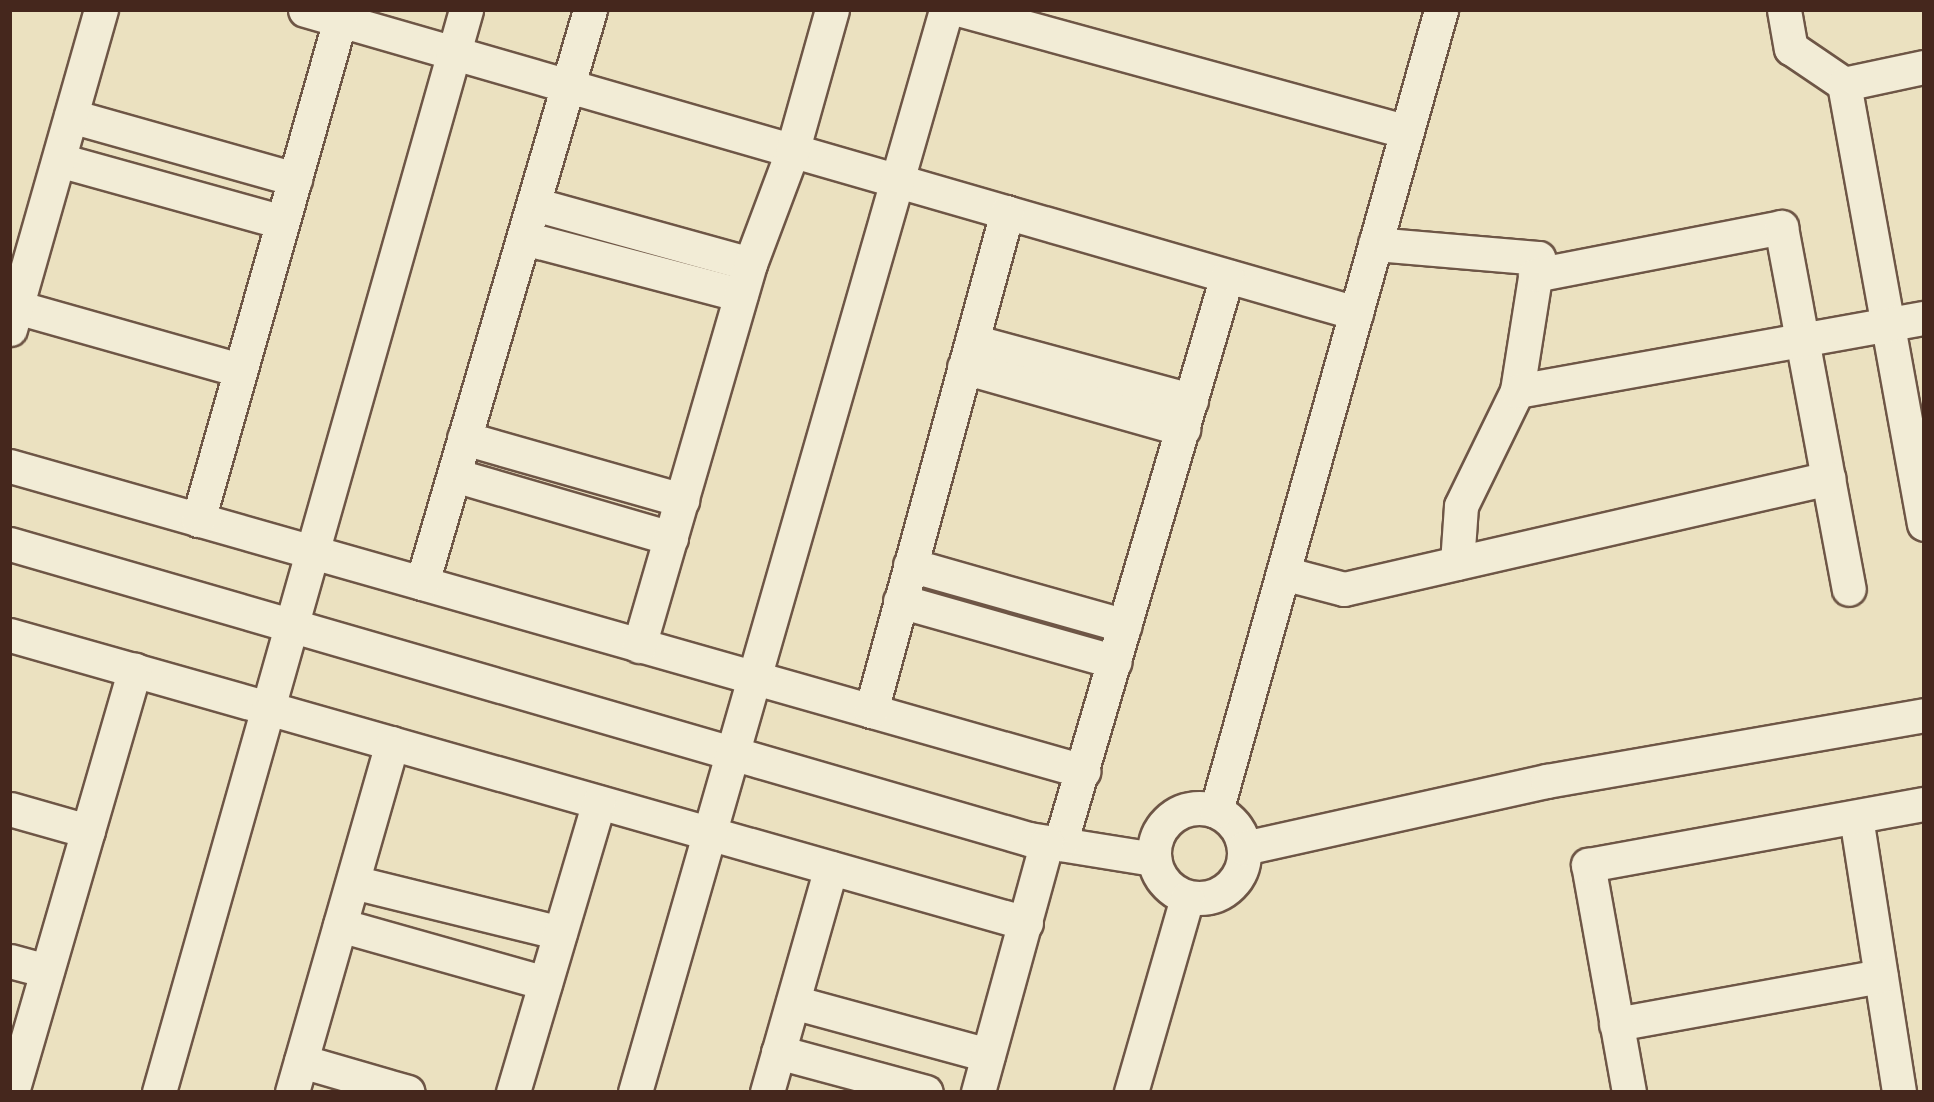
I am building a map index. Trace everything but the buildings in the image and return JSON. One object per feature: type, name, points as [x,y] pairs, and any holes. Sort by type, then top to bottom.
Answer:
[{"type":"street","points":[[101,10],[14,318],[240,370]]},
{"type":"street","points":[[305,10],[1356,313]]},
{"type":"street","points":[[159,1092],[289,625],[466,10]]},
{"type":"street","points":[[422,583],[590,10]]},
{"type":"street","points":[[639,646],[750,264],[792,152],[832,10]]},
{"type":"street","points":[[635,1092],[895,180],[946,10]]},
{"type":"street","points":[[962,10],[1407,132]]},
{"type":"street","points":[[1216,811],[1441,10]]},
{"type":"street","points":[[1784,10],[1791,48],[1844,84],[1923,524]]},
{"type":"street","points":[[198,520],[340,20]]},
{"type":"street","points":[[1844,84],[1923,67]]},
{"type":"street","points":[[71,116],[295,179]]},
{"type":"street","points":[[59,160],[282,222]]},
{"type":"street","points":[[534,204],[750,264]]},
{"type":"street","points":[[871,711],[1007,212]]},
{"type":"street","points":[[1535,275],[1781,227],[1849,589]]},
{"type":"street","points":[[524,238],[741,295]]},
{"type":"street","points":[[1376,244],[1538,258],[1517,390],[1461,506],[1456,563]]},
{"type":"street","points":[[978,1092],[1026,923],[1054,843],[1083,771],[1227,276]]},
{"type":"street","points":[[1517,390],[1923,318]]},
{"type":"street","points":[[968,354],[1187,414]]},
{"type":"street","points":[[464,438],[682,500]]},
{"type":"street","points":[[10,466],[1083,771]]},
{"type":"street","points":[[454,475],[671,538]]},
{"type":"street","points":[[1283,573],[1344,589],[1828,478]]},
{"type":"street","points":[[10,544],[732,753],[1054,843],[1154,859]]},
{"type":"street","points":[[910,565],[1125,626]]},
{"type":"street","points":[[900,601],[1115,662]]},
{"type":"street","points":[[10,635],[1026,923]]},
{"type":"street","points":[[12,1092],[135,670]]},
{"type":"street","points":[[1244,848],[1547,781],[1923,715]]},
{"type":"street","points":[[292,1092],[392,743]]},
{"type":"street","points":[[513,1092],[598,802]]},
{"type":"street","points":[[1629,1092],[1588,865],[1923,804]]},
{"type":"street","points":[[1193,808],[1216,811],[1237,828],[1244,848],[1244,864],[1227,890],[1204,899],[1187,898],[1171,890],[1159,876],[1154,859],[1155,841],[1163,825],[1173,815],[1193,808]]},
{"type":"street","points":[[10,809],[88,831]]},
{"type":"street","points":[[1856,817],[1899,1092]]},
{"type":"street","points":[[767,1092],[831,868]]},
{"type":"street","points":[[353,882],[560,933]]},
{"type":"street","points":[[1131,1092],[1187,898]]},
{"type":"street","points":[[340,925],[545,983]]},
{"type":"street","points":[[10,961],[47,971]]},
{"type":"street","points":[[1616,1024],[1881,976]]},
{"type":"street","points":[[793,1002],[988,1055]]},
{"type":"street","points":[[778,1053],[926,1092]]},
{"type":"street","points":[[301,1061],[408,1092]]}]
